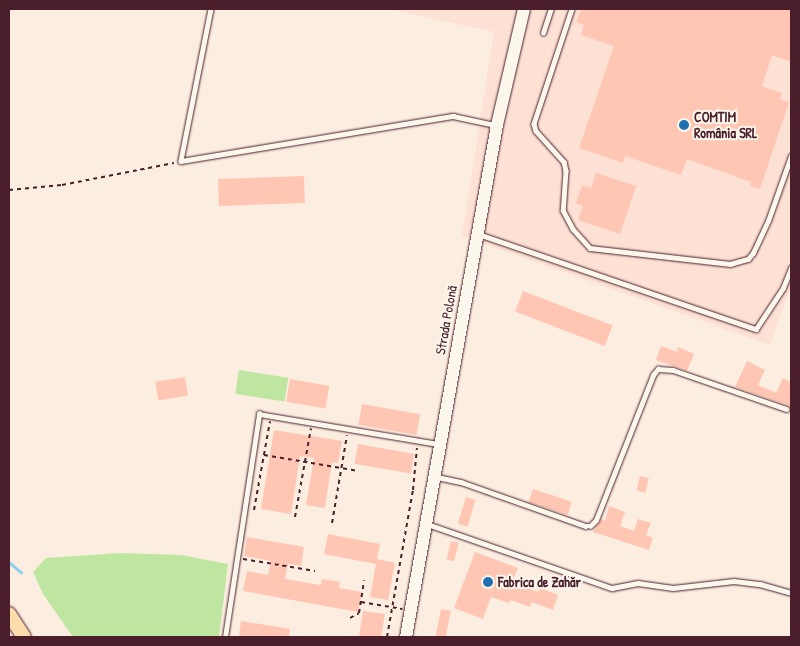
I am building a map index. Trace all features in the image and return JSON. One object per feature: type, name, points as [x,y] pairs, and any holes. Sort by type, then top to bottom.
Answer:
[{"type":"main road","name":"Strada Polonă","points":[[406,637],[497,125],[524,9]]},
{"type":"main road","points":[[9,614],[24,637]]},
{"type":"lane","points":[[211,9],[181,161],[454,116],[497,125]]},
{"type":"lane","points":[[543,33],[551,9]]},
{"type":"lane","points":[[572,9],[534,124],[536,131],[564,162],[566,171],[563,210],[572,229],[590,248],[730,264],[748,259],[753,253],[768,221],[791,156]]},
{"type":"lane","points":[[477,234],[756,329],[783,288],[791,268]]},
{"type":"lane","points":[[434,476],[461,482],[585,526],[590,526],[596,520],[653,375],[658,369],[673,370],[786,410]]},
{"type":"lane","points":[[225,637],[259,414],[439,444]]},
{"type":"lane","points":[[426,524],[612,588],[638,583],[673,588],[734,581],[760,584],[791,593]]},
{"type":"path","points":[[9,190],[62,185],[181,161]]},
{"type":"path","points":[[254,510],[270,416]]},
{"type":"path","points":[[295,517],[312,423]]},
{"type":"path","points":[[332,523],[348,430]]},
{"type":"path","points":[[387,637],[413,490],[418,440]]},
{"type":"path","points":[[264,455],[359,471]]},
{"type":"path","points":[[237,558],[314,570]]},
{"type":"path","points":[[350,618],[359,613],[364,580]]},
{"type":"path","points":[[361,602],[405,609]]},
{"type":"shaded area","points":[[389,9],[791,9],[791,286],[770,345],[462,236],[494,32]]},
{"type":"green space","points":[[239,370],[288,378],[285,402],[235,394]]},
{"type":"green space","points":[[120,553],[181,555],[228,564],[219,637],[73,637],[43,594],[33,572],[46,558]]},
{"type":"building","name":"COMTIM România SRL","points":[[581,9],[791,9],[791,62],[772,55],[762,86],[782,93],[780,99],[789,102],[760,189],[750,186],[751,182],[687,159],[681,175],[625,156],[623,163],[579,148],[614,46],[581,35],[584,25],[576,22]]},
{"type":"building","points":[[596,173],[636,186],[620,234],[578,220],[583,206],[576,203],[582,185],[591,188]]},
{"type":"building","points":[[304,176],[305,203],[219,206],[218,179]]},
{"type":"building","points":[[523,291],[613,325],[605,346],[515,312]]},
{"type":"building","points":[[661,346],[677,352],[678,347],[694,354],[687,371],[656,360]]},
{"type":"building","points":[[747,361],[765,370],[758,385],[776,393],[783,378],[791,382],[791,412],[787,405],[735,387]]},
{"type":"building","points":[[185,377],[188,396],[158,400],[155,382]]},
{"type":"building","points":[[290,379],[329,386],[325,409],[286,402]]},
{"type":"building","points":[[362,404],[420,414],[416,435],[358,425]]},
{"type":"building","points":[[274,430],[342,441],[338,463],[332,462],[325,508],[306,505],[314,458],[300,456],[291,514],[261,509]]},
{"type":"building","points":[[358,444],[414,454],[411,474],[355,464]]},
{"type":"building","points":[[640,476],[649,478],[645,493],[637,491]]},
{"type":"building","points":[[533,489],[572,502],[568,515],[529,502]]},
{"type":"building","points":[[466,497],[476,500],[467,527],[458,524]]},
{"type":"building","points":[[609,506],[625,512],[620,526],[634,531],[638,519],[651,523],[646,535],[653,538],[649,550],[593,532],[601,519],[605,521]]},
{"type":"building","points":[[328,534],[380,544],[377,559],[395,563],[388,600],[370,597],[376,564],[324,554]]},
{"type":"building","points":[[247,537],[304,547],[301,566],[288,564],[285,579],[321,585],[322,579],[340,582],[339,588],[362,592],[358,612],[243,591],[247,571],[268,575],[271,561],[244,556]]},
{"type":"building","points":[[451,541],[459,543],[454,561],[446,559]]},
{"type":"building","name":"Fabrica de Zahăr","points":[[475,552],[518,568],[512,582],[538,592],[540,588],[558,595],[553,610],[532,602],[530,607],[511,600],[509,603],[491,597],[483,619],[454,608]]},
{"type":"building","points":[[441,609],[451,611],[446,637],[436,636]]},
{"type":"building","points":[[363,611],[385,614],[381,637],[359,637]]},
{"type":"building","points":[[241,621],[290,629],[289,637],[239,637]]},
{"type":"waterway","points":[[9,562],[21,572]]},
{"type":"place","name":"COMTIM România SRL","points":[[684,125]]},
{"type":"place","name":"Fabrica de Zahăr","points":[[488,582]]}]
